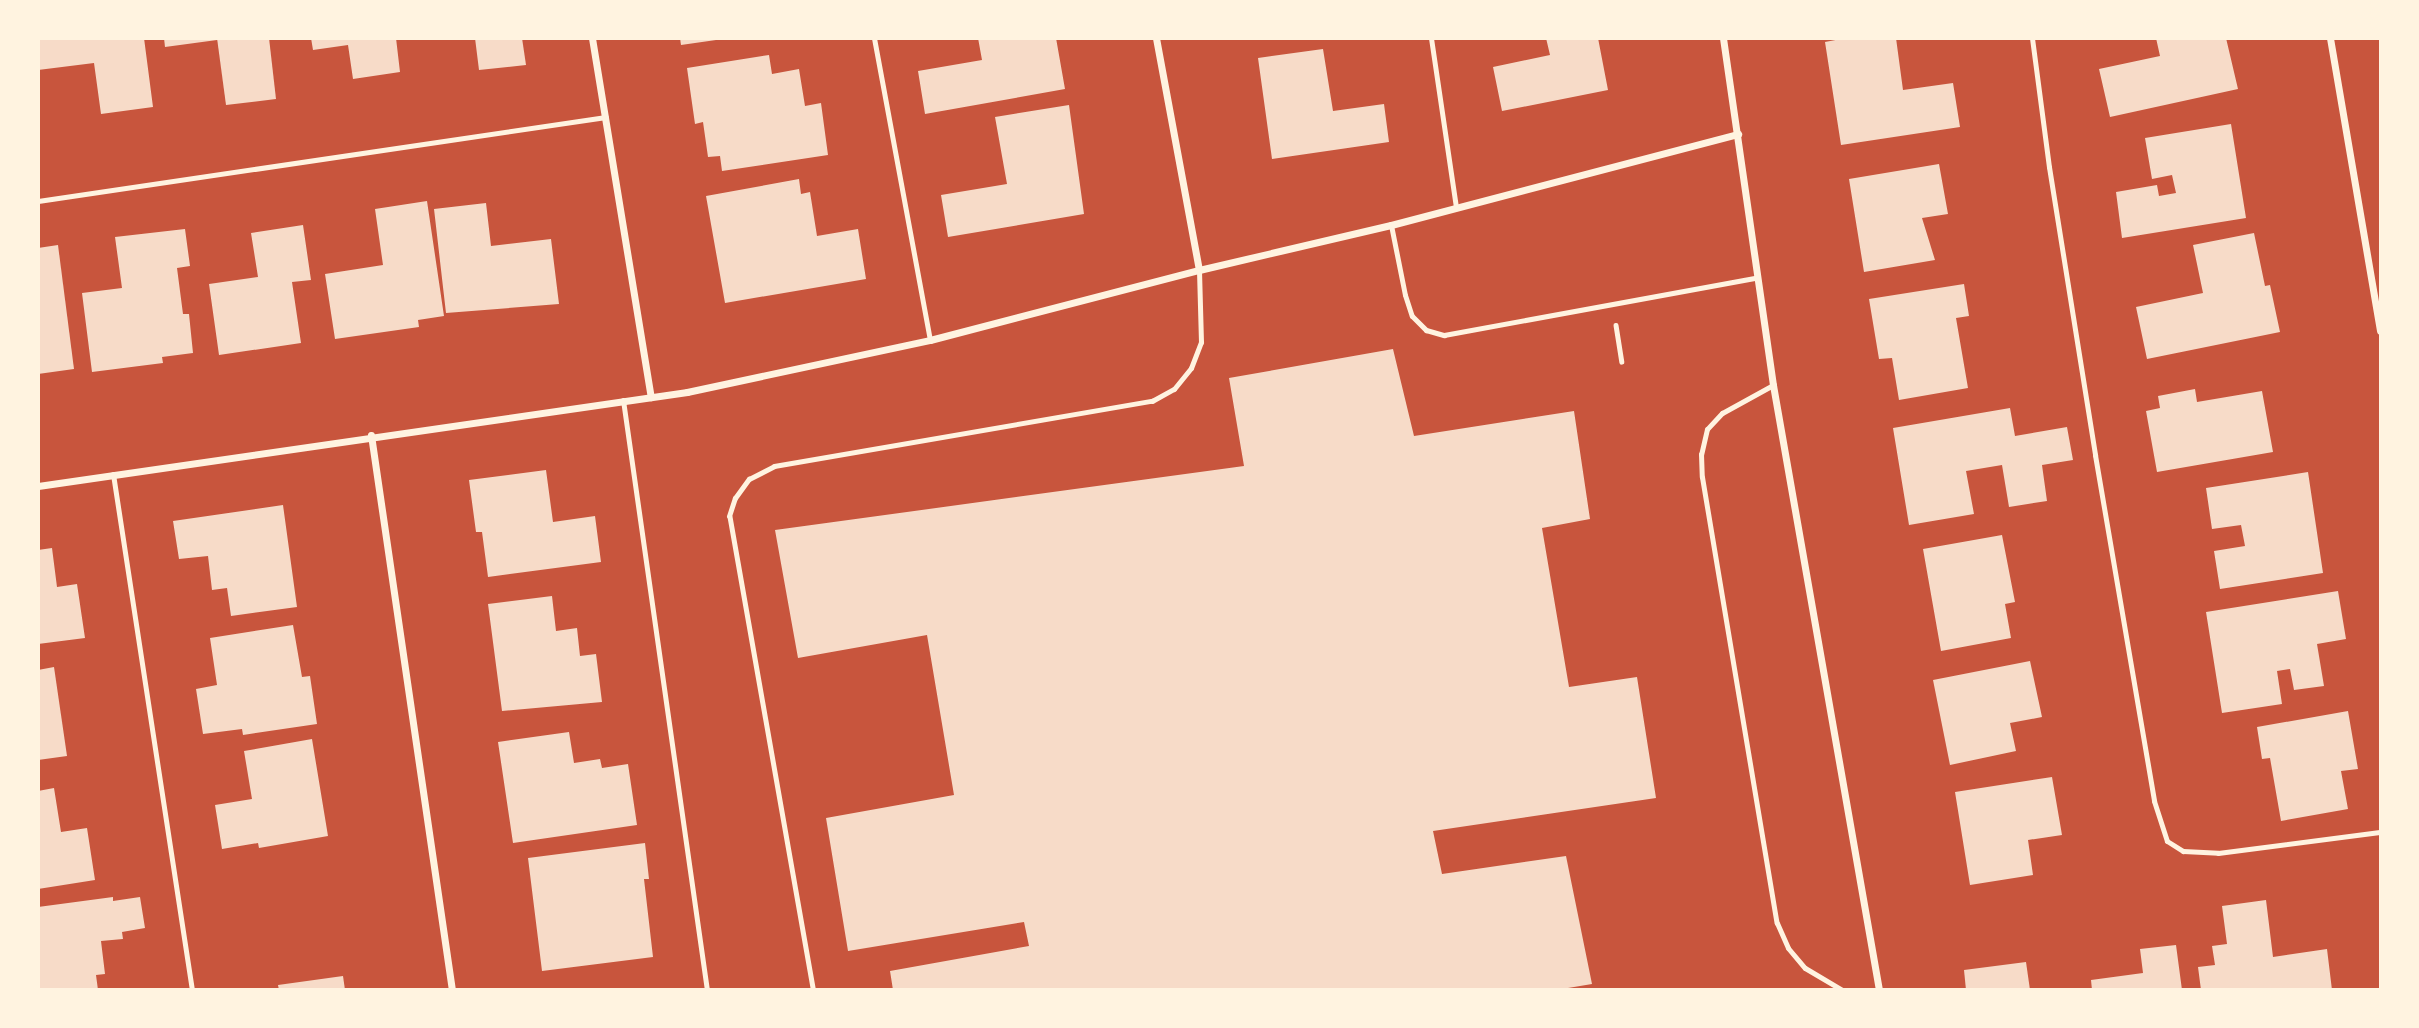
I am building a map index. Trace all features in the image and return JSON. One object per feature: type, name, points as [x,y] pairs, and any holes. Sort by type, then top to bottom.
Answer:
[{"type":"street","points":[[592,38],[651,397]]},
{"type":"street","points":[[1156,38],[1199,270]]},
{"type":"street","points":[[1723,38],[1773,385],[1879,989]]},
{"type":"street","points":[[2330,38],[2381,331]]},
{"type":"street","points":[[38,486],[371,435],[651,397],[930,340],[1199,270],[1391,225],[1738,134]]},
{"type":"street","points":[[371,435],[452,989]]},
{"type":"lane","points":[[874,38],[930,340]]},
{"type":"lane","points":[[1431,38],[1456,208]]},
{"type":"lane","points":[[2032,38],[2049,167],[2095,455],[2154,801],[2167,841],[2183,851],[2218,853],[2381,832]]},
{"type":"lane","points":[[38,201],[606,117]]},
{"type":"lane","points":[[1391,225],[1412,316],[1426,330],[1444,335],[1756,278]]},
{"type":"lane","points":[[813,989],[729,516],[735,498],[749,480],[774,466],[1152,401],[1174,389],[1191,368],[1201,342],[1199,270]]},
{"type":"lane","points":[[1773,385],[1722,413],[1707,429],[1701,453],[1702,477],[1777,923],[1788,948],[1805,968],[1842,989]]},
{"type":"lane","points":[[623,400],[707,989]]},
{"type":"lane","points":[[113,473],[192,989]]},
{"type":"path","points":[[1613,305],[1622,362]]},
{"type":"building","points":[[38,38],[144,38],[153,107],[101,114],[94,63],[38,70]]},
{"type":"building","points":[[164,38],[217,38],[217,40],[165,47]]},
{"type":"building","points":[[217,38],[269,38],[276,99],[226,105]]},
{"type":"building","points":[[311,38],[396,38],[400,72],[353,79],[348,45],[313,50]]},
{"type":"building","points":[[475,38],[522,38],[526,65],[479,70]]},
{"type":"building","points":[[680,38],[716,38],[716,40],[681,45]]},
{"type":"building","points":[[978,38],[1056,38],[1065,89],[925,114],[918,71],[982,60]]},
{"type":"building","points":[[1546,38],[1598,38],[1608,90],[1502,111],[1493,67],[1550,55]]},
{"type":"building","points":[[1846,38],[1896,38],[1903,90],[1953,83],[1960,127],[1841,145],[1825,42]]},
{"type":"building","points":[[2156,38],[2226,38],[2238,89],[2110,117],[2099,69],[2160,56]]},
{"type":"building","points":[[1323,49],[1333,111],[1384,104],[1389,142],[1272,159],[1258,58]]},
{"type":"building","points":[[769,55],[772,74],[799,69],[805,106],[821,103],[828,155],[722,171],[720,156],[708,157],[703,122],[695,124],[687,68]]},
{"type":"building","points":[[1069,105],[1084,214],[948,237],[941,195],[1007,184],[995,117]]},
{"type":"building","points":[[2231,124],[2246,218],[2122,238],[2116,192],[2157,185],[2159,196],[2176,193],[2172,175],[2152,179],[2145,138]]},
{"type":"building","points":[[1939,164],[1948,214],[1922,218],[1935,260],[1864,272],[1849,179]]},
{"type":"building","points":[[799,179],[801,194],[810,192],[817,236],[858,229],[866,279],[725,303],[706,196]]},
{"type":"building","points":[[427,201],[444,316],[418,320],[419,327],[335,339],[325,274],[383,265],[375,209]]},
{"type":"building","points":[[486,203],[491,246],[551,239],[559,304],[446,313],[434,209]]},
{"type":"building","points":[[303,225],[311,280],[292,282],[301,343],[219,355],[209,284],[258,277],[251,233]]},
{"type":"building","points":[[185,229],[190,266],[177,268],[183,314],[189,314],[193,353],[162,357],[163,363],[92,372],[82,293],[122,288],[115,237]]},
{"type":"building","points":[[2254,233],[2265,286],[2270,285],[2280,332],[2147,359],[2136,307],[2203,293],[2193,245]]},
{"type":"building","points":[[58,245],[74,369],[38,374],[38,248]]},
{"type":"building","points":[[1964,284],[1969,316],[1956,318],[1968,388],[1899,400],[1892,358],[1879,359],[1869,299]]},
{"type":"building","points":[[1393,349],[1414,436],[1574,411],[1590,519],[1542,528],[1569,687],[1637,677],[1656,798],[1433,831],[1442,874],[1566,856],[1592,984],[1556,990],[893,990],[890,971],[1029,946],[1024,922],[848,951],[826,818],[954,795],[927,635],[798,658],[775,530],[1244,466],[1229,378]]},
{"type":"building","points":[[2195,389],[2197,402],[2262,391],[2273,452],[2157,472],[2146,411],[2160,408],[2158,396]]},
{"type":"building","points":[[2010,408],[2015,436],[2067,427],[2073,460],[2042,465],[2047,501],[2009,507],[2002,465],[1966,471],[1974,514],[1909,525],[1893,428]]},
{"type":"building","points":[[546,470],[553,522],[595,516],[601,562],[488,577],[482,532],[476,532],[469,480]]},
{"type":"building","points":[[2308,472],[2323,573],[2220,589],[2214,551],[2245,546],[2241,525],[2212,529],[2206,488]]},
{"type":"building","points":[[283,505],[297,607],[231,616],[227,588],[212,590],[208,556],[179,559],[173,521]]},
{"type":"building","points":[[2002,535],[2015,602],[2005,604],[2011,638],[1941,651],[1923,549]]},
{"type":"building","points":[[52,548],[57,587],[77,584],[85,638],[38,644],[38,550]]},
{"type":"building","points":[[2338,591],[2346,639],[2317,644],[2324,686],[2294,690],[2290,669],[2277,671],[2282,704],[2222,713],[2206,612]]},
{"type":"building","points":[[552,596],[556,631],[577,628],[580,656],[596,654],[602,702],[502,711],[488,604]]},
{"type":"building","points":[[293,625],[302,677],[310,676],[317,724],[243,735],[242,729],[203,734],[196,689],[217,685],[210,638]]},
{"type":"building","points":[[2030,661],[2042,717],[2010,723],[2016,751],[1950,765],[1933,680]]},
{"type":"building","points":[[54,667],[67,756],[38,760],[38,670]]},
{"type":"building","points":[[2348,711],[2358,769],[2341,771],[2348,809],[2281,821],[2270,758],[2262,759],[2257,727]]},
{"type":"building","points":[[569,732],[574,763],[600,759],[602,768],[628,764],[637,825],[513,843],[498,742]]},
{"type":"building","points":[[312,739],[328,836],[259,848],[258,843],[222,849],[215,805],[252,799],[244,751]]},
{"type":"building","points":[[2052,777],[2062,835],[2028,840],[2033,875],[1970,885],[1955,792]]},
{"type":"building","points":[[54,788],[61,832],[87,828],[95,880],[38,889],[38,791]]},
{"type":"building","points":[[645,843],[649,879],[644,879],[653,957],[542,971],[528,858]]},
{"type":"building","points":[[113,897],[113,901],[140,897],[145,928],[122,932],[123,939],[101,941],[105,974],[96,975],[98,990],[38,990],[38,907]]},
{"type":"building","points":[[2266,900],[2273,957],[2327,949],[2332,990],[2201,990],[2198,967],[2215,965],[2212,946],[2227,944],[2222,906]]},
{"type":"building","points":[[2176,945],[2182,990],[2092,990],[2091,980],[2143,973],[2140,949]]},
{"type":"building","points":[[2026,962],[2030,990],[1966,990],[1964,970]]},
{"type":"building","points":[[343,976],[345,990],[279,990],[278,985]]}]
